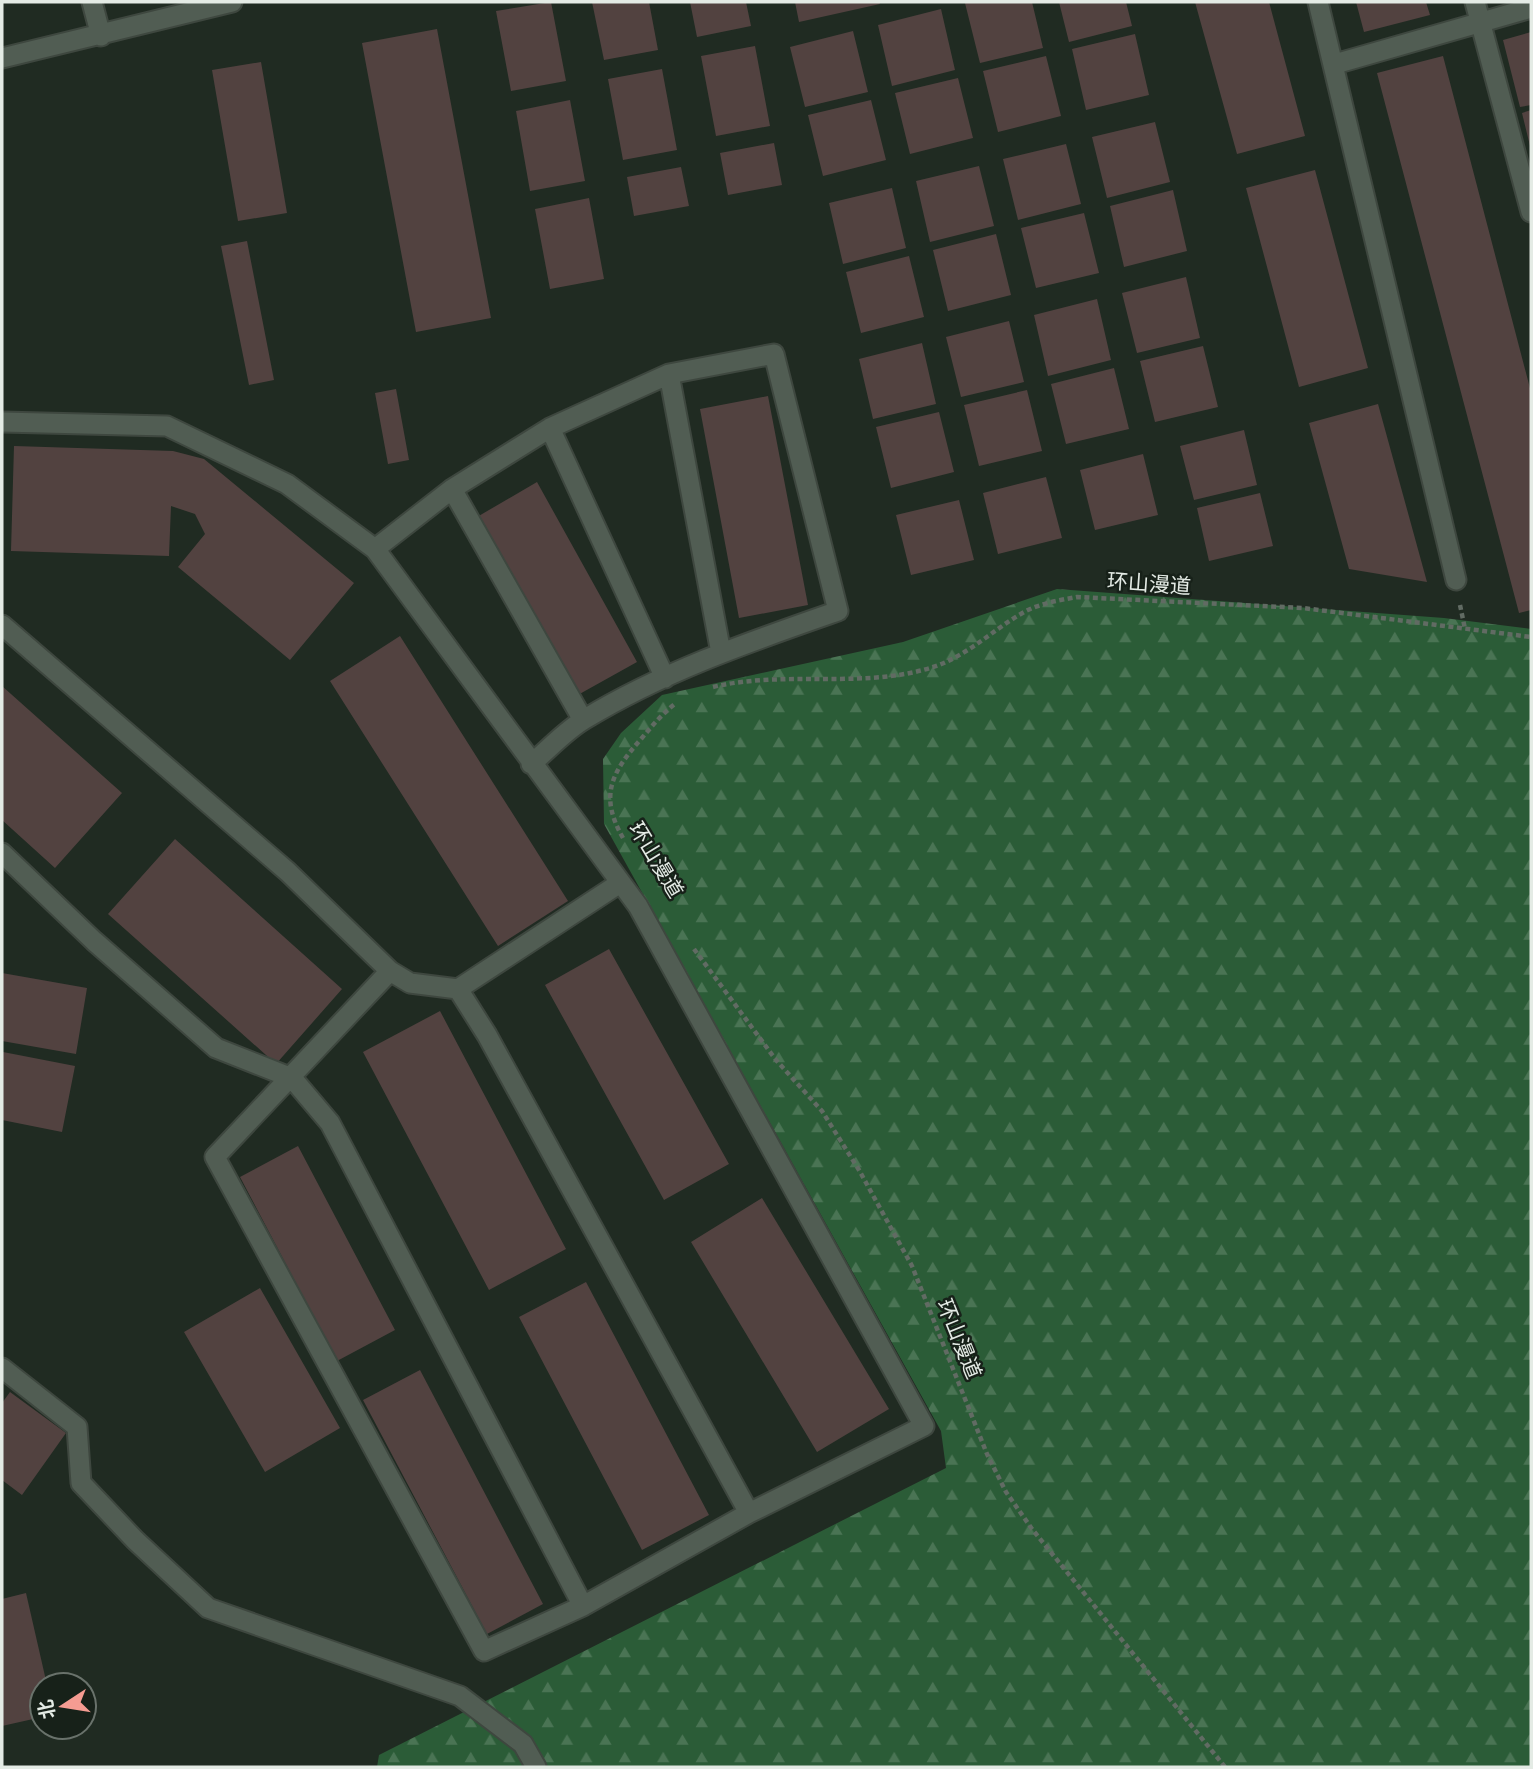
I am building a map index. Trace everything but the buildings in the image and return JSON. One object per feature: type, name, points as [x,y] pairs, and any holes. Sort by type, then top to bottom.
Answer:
[{"type":"street","points":[[92,2],[101,36]]},
{"type":"street","points":[[2,58],[232,2]]},
{"type":"street","points":[[1318,2],[1335,64],[1456,580]]},
{"type":"street","points":[[1475,2],[1531,212]]},
{"type":"street","points":[[1335,64],[1531,8]]},
{"type":"street","points":[[375,549],[452,489],[550,428],[669,374],[775,354],[838,611],[721,653],[665,678],[583,720],[531,764]]},
{"type":"street","points":[[669,374],[721,653]]},
{"type":"street","points":[[2,422],[167,426],[287,484],[375,549],[638,906],[925,1426],[749,1513],[583,1606],[484,1651],[215,1157],[390,971]]},
{"type":"street","points":[[550,428],[665,678]]},
{"type":"street","points":[[452,489],[583,720]]},
{"type":"street","points":[[2,625],[288,872],[390,971],[410,983],[458,989],[620,883]]},
{"type":"street","points":[[2,853],[94,941],[216,1048],[292,1077],[330,1124],[583,1606]]},
{"type":"street","points":[[458,989],[487,1035],[749,1513]]},
{"type":"street","points":[[2,1368],[77,1427],[80,1483],[135,1540],[208,1608],[460,1696],[523,1744],[536,1767]]},
{"type":"path","name":"环山漫道","points":[[706,689],[758,681],[901,675],[929,668],[969,649],[1027,611],[1051,601],[1077,597],[1303,608],[1531,637]]},
{"type":"path","name":"环山漫道","points":[[626,843],[614,822],[609,803],[612,781],[618,767],[637,743],[665,712],[680,700]]},
{"type":"path","name":"环山漫道","points":[[691,944],[776,1060],[822,1111],[859,1170],[912,1266],[987,1454],[1006,1492],[1032,1529],[1224,1767]]},
{"type":"green space","points":[[1057,589],[1444,618],[1531,629],[1531,1767],[377,1767],[379,1755],[946,1468],[941,1431],[604,824],[603,759],[621,733],[662,695],[903,642]]}]
